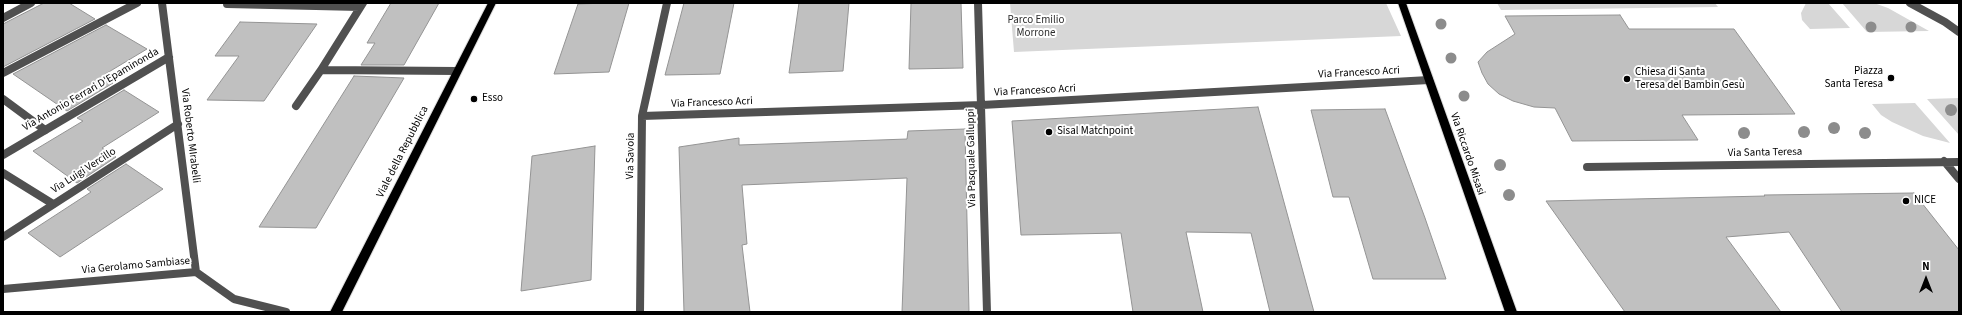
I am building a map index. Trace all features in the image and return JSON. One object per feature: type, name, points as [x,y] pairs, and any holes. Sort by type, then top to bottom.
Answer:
[{"type":"main road","name":"Viale della Repubblica","points":[[336,312],[492,3]]},
{"type":"main road","name":"Via Riccardo Misasi","points":[[1402,3],[1510,312]]},
{"type":"street","points":[[3,18],[31,3]]},
{"type":"street","points":[[3,73],[137,3]]},
{"type":"street","name":"Via Roberto MIrabelli","points":[[162,3],[196,272]]},
{"type":"street","name":"Via Savoia","points":[[640,312],[642,116],[667,3]]},
{"type":"street","name":"Via Pasquale Galluppi","points":[[978,3],[987,312]]},
{"type":"street","points":[[1910,3],[1945,22],[1959,32]]},
{"type":"street","points":[[228,4],[362,5]]},
{"type":"street","points":[[296,106],[321,70],[362,5]]},
{"type":"street","name":"Via Antonio Ferrari D'Epaminonda","points":[[3,155],[169,57]]},
{"type":"street","points":[[321,70],[457,71]]},
{"type":"street","name":"Via Francesco Acri","points":[[642,116],[982,105],[1429,80]]},
{"type":"street","points":[[3,99],[45,130]]},
{"type":"street","name":"Via Luigi Vercillo","points":[[3,236],[178,124]]},
{"type":"street","points":[[1944,161],[1959,162]]},
{"type":"street","points":[[1944,161],[1959,179]]},
{"type":"street","name":"Via Santa Teresa","points":[[1587,167],[1944,161]]},
{"type":"street","points":[[3,173],[53,204]]},
{"type":"street","name":"Via Gerolamo Sambiase","points":[[3,289],[196,272],[234,299],[286,312]]},
{"type":"green space","name":"Parco Emilio Morrone","points":[[1010,3],[1386,3],[1401,36],[1014,52]]},
{"type":"green space","points":[[1497,3],[1715,3],[1718,7],[1501,10]]},
{"type":"green space","points":[[1806,3],[1828,3],[1850,28],[1810,29],[1802,20],[1801,13]]},
{"type":"green space","points":[[1842,3],[1874,3],[1888,8],[1929,31],[1867,32]]},
{"type":"green space","points":[[1959,98],[1959,135],[1927,99]]},
{"type":"green space","points":[[1915,103],[1950,143],[1923,136],[1892,122],[1881,115],[1872,104]]},
{"type":"building","points":[[44,3],[69,3],[95,19],[3,67],[3,24]]},
{"type":"building","points":[[391,3],[439,3],[404,65],[361,65],[375,43],[367,43]]},
{"type":"building","points":[[629,3],[609,72],[554,74],[578,4]]},
{"type":"building","points":[[684,3],[734,3],[720,74],[665,75]]},
{"type":"building","points":[[799,3],[849,3],[843,71],[789,73]]},
{"type":"building","points":[[911,3],[961,3],[963,68],[909,69]]},
{"type":"building","name":"Chiesa di Santa Teresa del Bambin Gesù","points":[[1620,15],[1629,29],[1734,29],[1795,114],[1682,115],[1698,140],[1572,141],[1555,108],[1534,107],[1513,101],[1499,94],[1488,84],[1482,73],[1478,62],[1487,52],[1515,34],[1505,16]]},
{"type":"building","points":[[240,22],[317,24],[264,101],[207,100],[239,56],[215,56]]},
{"type":"building","points":[[106,25],[147,49],[102,76],[113,83],[67,111],[13,74]]},
{"type":"building","points":[[354,76],[404,78],[316,228],[259,227]]},
{"type":"building","points":[[124,90],[159,112],[102,148],[116,157],[77,183],[33,151],[83,121],[77,118]]},
{"type":"building","points":[[1258,107],[1314,312],[1270,312],[1251,233],[1186,232],[1203,312],[1133,312],[1121,233],[1021,235],[1012,121]]},
{"type":"building","points":[[1385,109],[1446,279],[1373,279],[1349,197],[1333,197],[1311,110]]},
{"type":"building","points":[[965,129],[969,312],[902,312],[907,178],[742,185],[747,244],[742,245],[750,312],[684,312],[679,147],[739,138],[739,145],[907,139],[908,131]]},
{"type":"building","points":[[595,146],[591,280],[521,291],[532,156]]},
{"type":"building","points":[[126,164],[163,189],[60,257],[28,233],[91,192],[87,189]]},
{"type":"building","points":[[1914,193],[1959,250],[1959,312],[1842,312],[1789,232],[1726,237],[1781,312],[1625,312],[1546,201],[1765,196],[1764,195]]},
{"type":"place","name":"Piazza Santa Teresa","points":[[1891,78]]},
{"type":"place","name":"Chiesa di Santa Teresa del Bambin Gesù","points":[[1627,79]]},
{"type":"place","name":"Esso","points":[[474,99]]},
{"type":"place","name":"Sisal Matchpoint","points":[[1049,132]]},
{"type":"place","name":"NICE","points":[[1906,201]]}]
